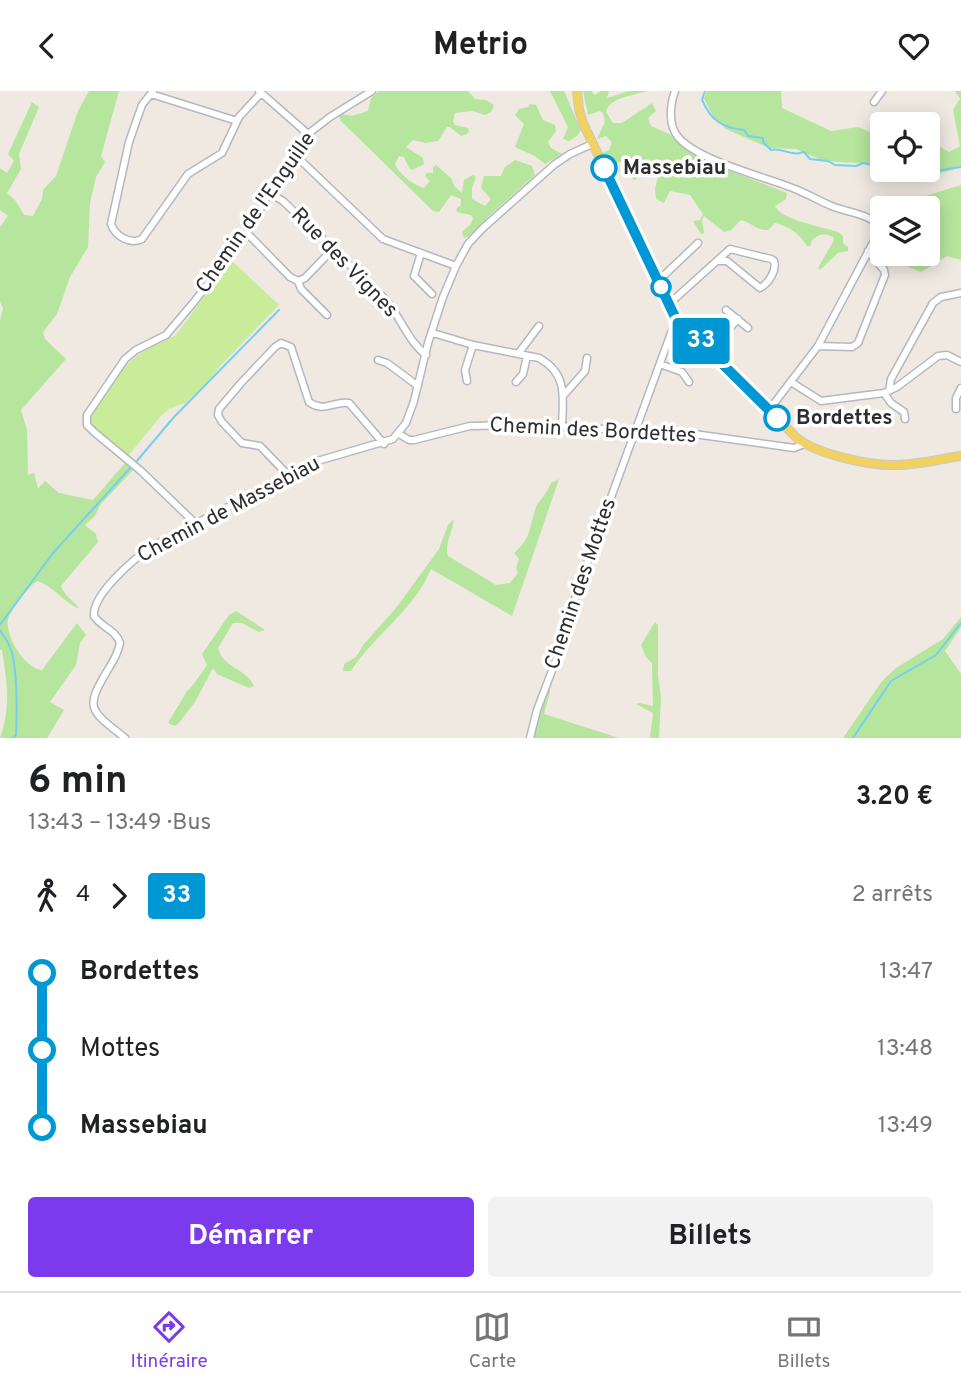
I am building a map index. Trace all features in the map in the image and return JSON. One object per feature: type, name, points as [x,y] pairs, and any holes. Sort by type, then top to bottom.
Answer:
[{"type":"main road","points":[[577,91],[580,115],[592,144],[678,321],[802,442],[820,452],[887,465],[961,456]]},
{"type":"street","name":"Chemin de l'Enguille","points":[[196,524],[141,471],[94,432],[88,425],[87,415],[125,359],[136,350],[166,335],[247,233],[307,134],[333,114],[372,91]]},
{"type":"street","points":[[675,91],[672,126],[687,145],[726,165],[794,188],[832,206],[870,219],[878,225],[876,237],[818,346],[769,410]]},
{"type":"street","points":[[874,102],[882,91]]},
{"type":"street","points":[[237,121],[152,92],[142,105],[129,142],[111,224],[113,231],[130,241],[142,239],[188,174],[222,153],[237,121],[260,92],[307,134]]},
{"type":"street","points":[[399,434],[406,423],[428,343],[456,266],[475,236],[562,158],[592,144]]},
{"type":"street","points":[[294,154],[383,239],[456,266]]},
{"type":"street","name":"Rue des Vignes","points":[[269,193],[283,201],[392,307],[412,339],[426,355]]},
{"type":"street","points":[[247,233],[290,277],[298,281],[301,289],[327,315]]},
{"type":"street","points":[[658,281],[698,243]]},
{"type":"street","points":[[669,304],[719,261],[726,250],[733,249],[771,259],[775,268],[766,284],[760,288],[727,261],[719,261]]},
{"type":"street","points":[[298,281],[305,278],[333,250]]},
{"type":"street","points":[[818,346],[852,347],[858,343],[885,275],[868,251]]},
{"type":"street","points":[[421,253],[414,276],[432,294]]},
{"type":"street","points":[[905,419],[904,412],[891,403],[887,392],[891,379],[933,303],[941,297],[961,293]]},
{"type":"street","points":[[726,310],[748,328]]},
{"type":"street","points":[[704,345],[727,331],[738,319]]},
{"type":"street","name":"Chemin des Mottes","points":[[530,738],[537,710],[564,639],[578,588],[638,430],[671,333],[678,321]]},
{"type":"street","points":[[518,354],[538,327]]},
{"type":"street","points":[[433,333],[472,345],[540,358]]},
{"type":"street","points":[[412,339],[428,343]]},
{"type":"street","points":[[289,476],[260,446],[242,443],[218,415],[219,409],[241,383],[281,343],[291,347],[309,402],[323,408],[349,403],[384,443]]},
{"type":"street","points":[[467,381],[466,370],[472,345]]},
{"type":"street","points":[[524,345],[557,373],[563,387],[562,426]]},
{"type":"street","points":[[791,382],[821,401],[887,392],[939,356],[947,355],[961,362]]},
{"type":"street","points":[[516,382],[523,374],[527,356]]},
{"type":"street","points":[[563,396],[585,371],[587,358]]},
{"type":"street","points":[[378,360],[387,363],[418,386]]},
{"type":"street","points":[[660,364],[682,372],[689,382]]},
{"type":"street","points":[[956,409],[956,398],[961,388]]},
{"type":"street","name":"Chemin des Bordettes","points":[[399,434],[414,440],[481,425],[562,426],[720,437],[790,447],[799,447],[802,442]]},
{"type":"street","name":"Chemin de Massebiau","points":[[125,738],[100,717],[93,706],[93,694],[116,657],[120,643],[115,633],[96,620],[93,611],[103,594],[130,563],[153,546],[324,458],[384,443],[399,434]]},
{"type":"green space","points":[[89,91],[119,91],[101,156],[105,162],[96,177],[90,203],[88,247],[70,277],[57,314],[43,332],[45,339],[66,359],[21,410],[27,430],[28,475],[34,473],[38,489],[45,481],[59,493],[93,500],[126,462],[134,469],[85,525],[96,534],[98,542],[61,586],[79,609],[37,581],[25,592],[9,616],[9,631],[16,649],[29,664],[42,670],[77,623],[86,635],[80,643],[76,665],[50,702],[64,710],[47,738],[0,738],[6,716],[7,694],[0,650],[0,321],[3,308],[0,302],[0,227],[8,216],[0,210],[0,168],[7,173],[14,161],[8,154],[32,102],[39,107],[19,154],[21,169],[7,193],[24,215],[33,216],[42,199],[43,190],[56,176],[78,111]]},
{"type":"green space","points":[[379,91],[468,91],[475,99],[486,100],[494,105],[491,112],[485,115],[472,111],[455,113],[453,122],[468,128],[467,134],[461,136],[447,127],[438,141],[425,143],[413,140],[406,147],[423,158],[424,164],[412,170],[404,157],[399,156],[395,164],[403,175],[415,184],[424,188],[430,181],[425,176],[427,173],[433,173],[433,167],[436,165],[451,178],[462,193],[464,180],[473,175],[476,177],[472,199],[485,206],[491,199],[481,188],[484,176],[501,176],[505,167],[515,160],[532,166],[535,175],[470,236],[464,238],[462,232],[471,224],[473,218],[471,215],[457,212],[461,199],[451,195],[439,212],[433,211],[341,121],[341,114],[352,116],[368,111],[371,98]]},
{"type":"green space","points":[[550,91],[564,91],[581,130],[569,141],[563,139],[568,127]]},
{"type":"green space","points":[[583,91],[591,91],[595,95],[601,91],[609,91],[607,98],[629,91],[646,91],[612,103],[606,112],[613,123],[622,123],[652,103],[656,111],[648,118],[651,126],[669,134],[687,150],[710,163],[787,193],[786,199],[775,206],[779,211],[794,219],[838,232],[843,236],[843,243],[848,247],[848,251],[838,253],[820,270],[818,268],[834,240],[827,235],[817,236],[810,246],[807,246],[794,231],[775,223],[768,230],[764,230],[741,220],[731,230],[724,232],[704,216],[704,233],[701,234],[693,221],[700,220],[703,214],[690,195],[670,191],[664,203],[656,199],[655,189],[662,160],[655,162],[635,180],[632,179],[640,164],[637,158],[608,167],[601,154],[609,150],[612,142],[606,136],[597,139],[605,122],[603,113],[600,111],[588,115]]},
{"type":"green space","points":[[707,91],[781,91],[782,108],[831,131],[858,127],[870,132],[870,164],[823,161],[796,149],[769,148],[726,129],[712,114],[704,99]]},
{"type":"green space","points":[[955,91],[961,91],[961,167],[940,173],[940,147],[949,152],[960,146],[953,110],[960,99]]},
{"type":"green space","points":[[530,104],[536,105],[543,120],[555,125],[556,131],[548,142],[551,148],[562,154],[545,164],[515,147],[524,124],[515,115],[519,109]]},
{"type":"green space","points":[[961,185],[961,260],[947,256],[940,260],[940,196],[925,196]]},
{"type":"green space","points":[[231,260],[279,305],[219,367],[210,381],[185,403],[169,409],[161,416],[128,456],[93,429],[89,414],[124,367],[145,350],[176,335]]},
{"type":"green space","points":[[906,266],[931,266],[921,272]]},
{"type":"green space","points":[[559,479],[512,616],[431,569],[405,609],[351,671],[343,671],[344,664],[356,657],[396,608],[439,549],[448,525],[454,519],[447,547],[448,556],[496,585],[510,583],[518,573],[516,568],[519,559],[514,553],[527,537],[536,507],[551,483]]},
{"type":"green space","points":[[236,611],[265,630],[259,632],[242,623],[233,623],[218,648],[225,660],[246,675],[254,686],[249,688],[217,674],[213,668],[195,702],[178,724],[175,726],[168,723],[207,665],[202,654],[229,615]]},
{"type":"green space","points":[[961,617],[961,627],[945,651],[961,674],[961,738],[843,738],[882,681],[896,668],[943,639]]},
{"type":"green space","points":[[655,622],[658,625],[661,697],[659,738],[650,738],[653,713],[636,704],[653,706],[652,663],[641,645]]},
{"type":"green space","points":[[549,685],[550,692],[544,714],[619,738],[533,738]]},
{"type":"waterway","points":[[705,91],[702,100],[713,118],[723,125],[744,130],[748,136],[763,138],[763,142],[771,150],[804,152],[810,159],[828,161],[835,165],[870,164]]},
{"type":"waterway","points":[[940,170],[961,167]]},
{"type":"waterway","points":[[136,462],[174,417],[279,310]]},
{"type":"waterway","points":[[0,625],[53,553],[132,466]]},
{"type":"waterway","points":[[853,738],[891,681],[936,655],[961,623]]},
{"type":"waterway","points":[[0,630],[9,645],[14,664],[17,715],[16,735],[13,738]]},
{"type":"bus line","name":"33","points":[[604,168],[675,317],[777,418]]},
{"type":"place","name":"Massebiau","points":[[604,168]]},
{"type":"place","name":"Bordettes","points":[[777,418]]}]
